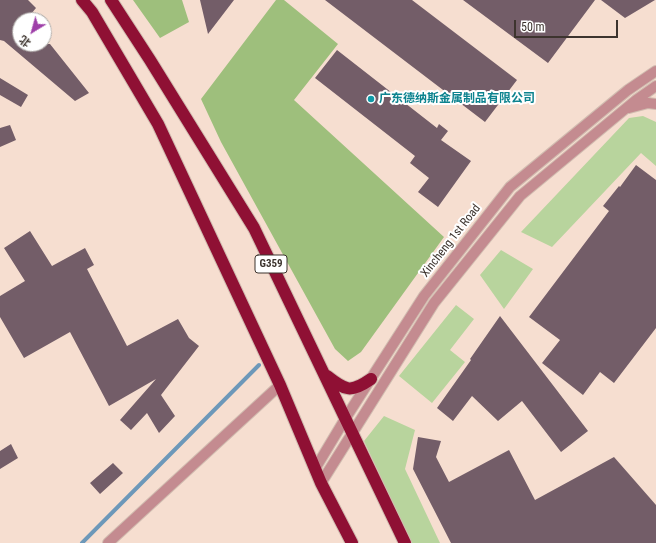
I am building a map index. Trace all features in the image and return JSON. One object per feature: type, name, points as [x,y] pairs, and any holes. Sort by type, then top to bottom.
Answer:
[{"type":"highway","points":[[82,0],[92,12],[158,124],[280,385],[320,483],[352,543]]},
{"type":"highway","name":"G359","points":[[111,0],[254,228],[405,543]]},
{"type":"highway","points":[[324,374],[338,385],[346,388],[358,388],[371,379]]},
{"type":"street","name":"Xincheng 1st Road","points":[[315,469],[345,419],[424,296],[510,187],[628,90],[654,76]]},
{"type":"street","points":[[320,483],[434,303],[520,196],[622,111],[656,86]]},
{"type":"street","points":[[622,111],[648,103],[656,104]]},
{"type":"street","points":[[108,543],[280,385]]},
{"type":"green space","points":[[133,0],[182,0],[189,22],[160,38]]},
{"type":"green space","points":[[276,0],[284,0],[338,44],[294,100],[444,237],[361,352],[348,361],[335,349],[221,142],[201,99]]},
{"type":"green space","points":[[643,116],[656,122],[656,166],[641,153],[552,247],[521,232],[629,118]]},
{"type":"green space","points":[[501,250],[533,269],[504,309],[480,275]]},
{"type":"green space","points":[[456,305],[474,319],[450,350],[465,362],[432,403],[399,376]]},
{"type":"green space","points":[[384,416],[415,430],[405,469],[440,543],[411,543],[364,441]]},
{"type":"building","points":[[0,0],[28,0],[36,8],[33,12],[12,12],[12,48],[4,41],[0,40]]},
{"type":"building","points":[[200,0],[234,0],[208,34]]},
{"type":"building","points":[[325,0],[412,0],[517,80],[485,122]]},
{"type":"building","points":[[463,0],[595,0],[548,63]]},
{"type":"building","points":[[601,0],[655,0],[625,18]]},
{"type":"building","points":[[52,47],[89,93],[75,101],[17,52],[52,52]]},
{"type":"building","points":[[337,50],[437,128],[439,124],[448,131],[441,140],[471,161],[438,207],[418,192],[429,178],[410,163],[415,156],[315,78]]},
{"type":"building","points":[[0,78],[28,95],[21,107],[0,95]]},
{"type":"building","points":[[10,125],[16,140],[0,147],[0,128]]},
{"type":"building","points":[[636,165],[656,180],[656,328],[614,383],[600,372],[583,395],[542,363],[560,340],[529,317],[609,211],[603,206],[619,186],[620,187]]},
{"type":"building","points":[[30,231],[52,266],[85,248],[94,265],[87,269],[127,346],[178,319],[189,338],[199,346],[161,395],[175,416],[159,433],[147,413],[131,430],[120,420],[156,379],[109,406],[70,332],[24,358],[0,317],[0,296],[25,281],[4,248]]},
{"type":"building","points":[[500,316],[588,431],[561,452],[522,401],[498,421],[472,396],[453,421],[437,408]]},
{"type":"building","points":[[418,437],[441,441],[436,457],[449,482],[509,450],[535,500],[614,457],[656,505],[656,543],[451,543],[413,469]]},
{"type":"building","points":[[11,444],[18,458],[0,469],[0,451]]},
{"type":"building","points":[[113,463],[123,473],[100,494],[90,483]]},
{"type":"waterway","points":[[82,543],[259,365]]},
{"type":"place","name":"广东德纳斯金属制品有限公司","points":[[371,99]]}]
